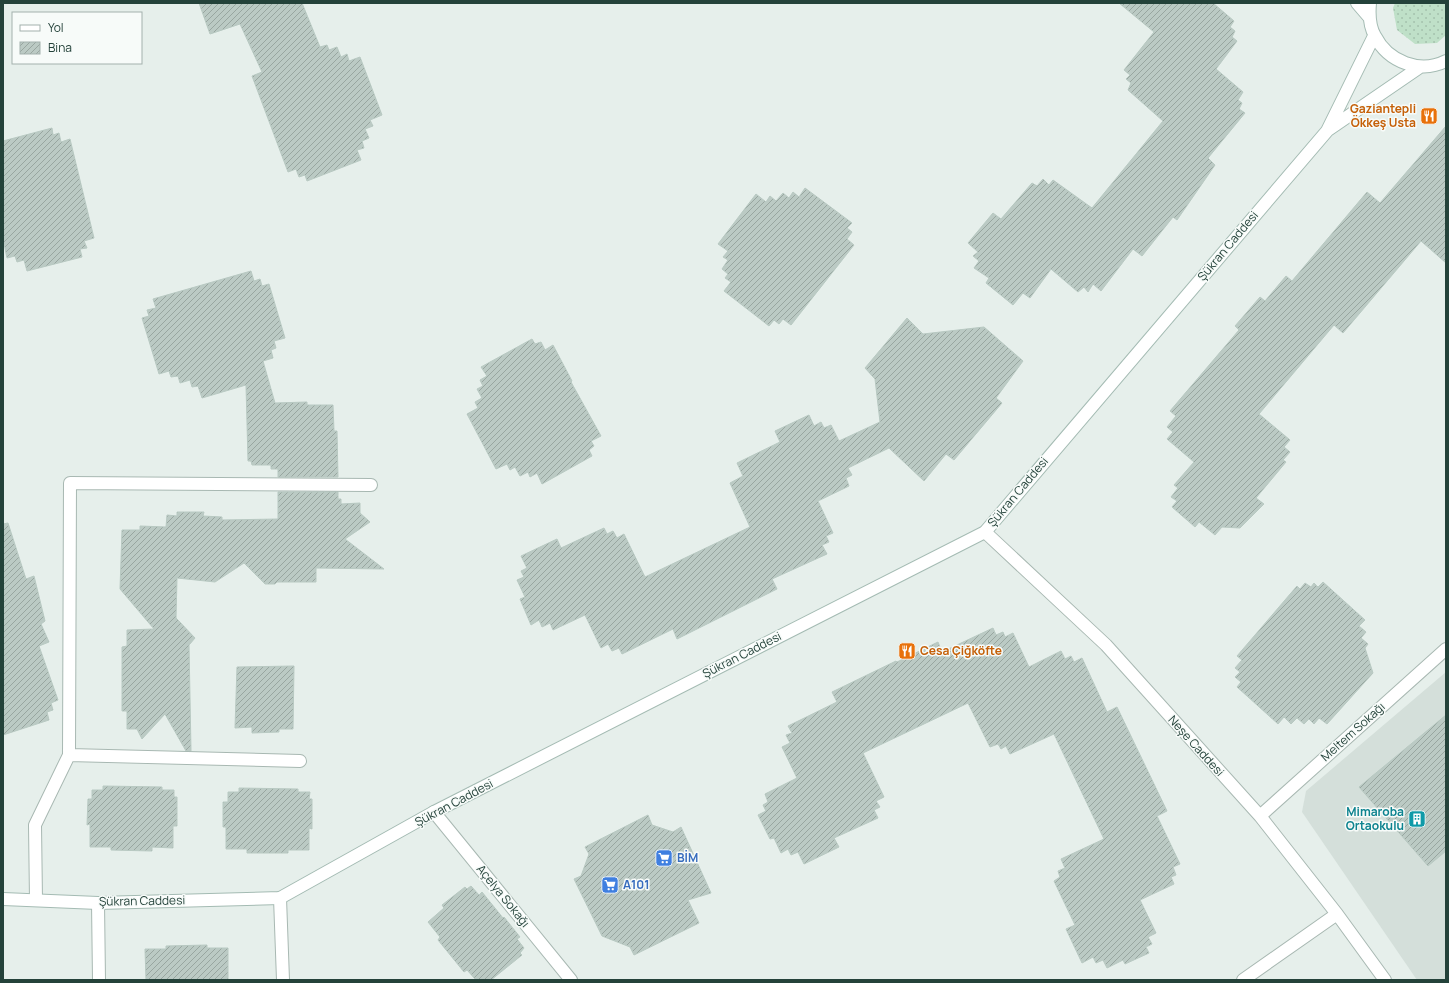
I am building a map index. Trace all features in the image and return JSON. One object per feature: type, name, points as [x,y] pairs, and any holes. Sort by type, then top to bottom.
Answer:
[{"type":"street","points":[[1357,3],[1369,17]]},
{"type":"street","points":[[1370,3],[1369,17],[1374,36],[1386,51],[1401,62],[1420,67],[1444,64]]},
{"type":"street","points":[[1327,131],[1374,36]]},
{"type":"street","points":[[1327,131],[1420,67]]},
{"type":"street","name":"Şükran Caddesi","points":[[3,899],[98,903],[280,898],[434,812],[985,532],[1327,131]]},
{"type":"street","points":[[36,900],[35,825],[69,755],[70,483],[371,485]]},
{"type":"street","name":"Neşe Caddesi","points":[[985,532],[1106,645],[1260,816],[1337,914],[1385,980]]},
{"type":"street","name":"Meltem Sokağı","points":[[1260,816],[1446,649]]},
{"type":"street","points":[[69,755],[300,761]]},
{"type":"street","name":"Açelya Sokağı","points":[[434,812],[571,980]]},
{"type":"street","points":[[280,898],[284,980]]},
{"type":"street","points":[[98,903],[99,980]]},
{"type":"street","points":[[1243,980],[1337,914]]},
{"type":"shaded area","points":[[1446,672],[1446,980],[1417,980],[1302,812],[1306,791]]},
{"type":"green space","points":[[1395,3],[1446,3],[1446,35],[1437,43],[1415,44],[1397,30],[1393,8]]},
{"type":"building","points":[[199,3],[302,3],[320,47],[327,45],[329,50],[337,47],[341,57],[347,54],[349,61],[360,57],[382,115],[370,120],[373,126],[365,129],[369,138],[362,141],[364,148],[357,150],[361,160],[307,181],[305,175],[299,177],[296,169],[288,172],[252,76],[262,72],[240,24],[210,34]]},
{"type":"building","points":[[1119,3],[1213,3],[1234,21],[1230,27],[1235,31],[1232,37],[1237,41],[1216,69],[1243,92],[1238,100],[1242,103],[1239,109],[1245,113],[1208,158],[1215,165],[1177,220],[1173,217],[1142,256],[1133,249],[1101,291],[1093,284],[1088,292],[1084,287],[1078,292],[1051,269],[1030,298],[1023,293],[1013,305],[986,283],[989,278],[974,268],[979,261],[973,256],[978,252],[968,243],[993,213],[1001,219],[1032,183],[1037,186],[1043,179],[1049,185],[1053,180],[1092,208],[1163,121],[1128,90],[1131,83],[1126,79],[1130,75],[1124,70],[1154,32]]},
{"type":"building","points":[[1446,126],[1446,263],[1421,241],[1343,333],[1334,325],[1259,414],[1290,440],[1284,447],[1290,452],[1283,460],[1286,462],[1256,498],[1264,504],[1240,528],[1222,527],[1215,535],[1199,522],[1195,527],[1172,507],[1177,501],[1171,497],[1178,488],[1174,485],[1194,462],[1167,439],[1173,432],[1167,427],[1176,416],[1170,411],[1239,330],[1235,326],[1260,297],[1265,301],[1286,276],[1292,281],[1367,192],[1380,203]]},
{"type":"building","points":[[52,128],[53,135],[59,133],[61,142],[70,139],[94,238],[84,241],[87,248],[80,249],[82,257],[27,271],[24,260],[17,262],[15,256],[7,258],[3,239],[3,141]]},
{"type":"building","points":[[805,188],[852,223],[847,228],[852,232],[847,239],[854,245],[791,325],[783,319],[779,324],[774,320],[769,326],[724,291],[731,282],[725,278],[728,274],[722,269],[728,260],[723,257],[728,251],[718,244],[756,194],[766,202],[770,196],[776,201],[783,193],[789,198],[793,192],[799,197]]},
{"type":"building","points":[[251,271],[254,281],[260,279],[262,286],[269,284],[285,338],[274,341],[276,348],[271,350],[273,358],[263,361],[275,403],[307,402],[307,405],[333,405],[334,431],[337,431],[338,477],[278,477],[278,469],[271,469],[271,465],[252,465],[251,461],[248,461],[246,385],[202,398],[198,386],[192,387],[190,380],[180,383],[178,376],[171,377],[169,371],[159,374],[142,318],[149,316],[147,310],[156,308],[153,299]]},
{"type":"building","points":[[907,318],[923,334],[984,327],[1023,361],[996,398],[1002,403],[954,460],[946,454],[924,481],[889,448],[848,468],[852,475],[846,478],[849,486],[818,501],[833,533],[826,536],[829,542],[822,545],[827,554],[772,579],[777,589],[677,639],[673,629],[622,654],[619,648],[612,651],[608,644],[601,648],[585,615],[553,630],[550,623],[542,627],[539,620],[531,625],[520,599],[525,597],[517,580],[524,577],[521,571],[527,568],[521,556],[557,539],[561,548],[604,528],[607,534],[613,531],[617,538],[624,534],[645,577],[750,527],[730,483],[743,476],[737,463],[780,442],[775,431],[809,415],[814,426],[821,422],[824,428],[831,425],[839,441],[880,422],[875,379],[865,368]]},
{"type":"building","points":[[532,339],[535,344],[541,342],[545,350],[553,345],[572,381],[571,382],[601,436],[591,441],[594,446],[589,450],[592,456],[542,484],[537,473],[530,477],[528,472],[520,476],[515,467],[510,470],[507,464],[496,469],[467,414],[478,408],[475,402],[482,398],[477,389],[483,386],[480,380],[487,376],[481,367]]},
{"type":"building","points":[[278,492],[338,492],[338,499],[341,499],[341,504],[360,503],[360,513],[370,522],[345,539],[384,569],[316,568],[316,582],[277,582],[275,584],[265,584],[244,563],[215,582],[177,578],[176,618],[195,638],[189,645],[191,751],[186,751],[165,714],[142,739],[137,729],[127,729],[127,711],[122,711],[122,647],[127,646],[127,630],[154,629],[120,589],[122,530],[140,530],[140,526],[166,527],[167,515],[177,516],[177,512],[204,512],[203,516],[222,517],[222,520],[278,519]]},
{"type":"building","points":[[8,523],[26,579],[34,576],[45,621],[41,624],[49,642],[39,646],[58,700],[51,703],[53,710],[47,712],[49,720],[3,735],[3,524]]},
{"type":"building","points":[[1323,582],[1365,620],[1359,626],[1366,632],[1361,638],[1368,644],[1365,648],[1373,673],[1327,724],[1319,718],[1314,724],[1309,719],[1304,724],[1297,718],[1291,724],[1284,717],[1278,724],[1237,687],[1241,682],[1235,677],[1240,672],[1235,668],[1242,660],[1237,656],[1297,586],[1300,589],[1305,583],[1311,587],[1314,583],[1318,587]]},
{"type":"building","points":[[993,628],[996,635],[1003,632],[1005,637],[1013,633],[1029,667],[1061,651],[1065,659],[1071,656],[1074,662],[1082,658],[1107,712],[1117,707],[1167,811],[1157,816],[1180,864],[1173,867],[1176,875],[1171,877],[1174,884],[1140,900],[1156,933],[1148,937],[1152,944],[1146,947],[1149,953],[1125,964],[1123,960],[1107,968],[1103,960],[1096,963],[1093,957],[1082,963],[1066,929],[1075,925],[1054,881],[1060,877],[1058,871],[1065,868],[1061,859],[1104,839],[1054,734],[1010,754],[1006,746],[1001,749],[998,744],[990,747],[968,703],[863,753],[884,797],[876,801],[880,807],[874,810],[878,818],[834,838],[839,847],[804,864],[798,852],[791,855],[788,849],[781,853],[774,838],[770,839],[758,815],[766,811],[763,805],[768,802],[765,794],[797,778],[782,747],[790,743],[786,735],[792,733],[788,726],[837,702],[832,692],[896,661],[897,662],[938,642],[942,652]]},
{"type":"building","points":[[294,666],[293,729],[279,729],[279,732],[252,733],[252,727],[235,728],[237,667]]},
{"type":"building","name":"Mimaroba Ortaokulu","points":[[1446,715],[1446,851],[1428,866],[1359,787]]},
{"type":"building","points":[[103,786],[162,787],[162,790],[174,790],[174,797],[177,797],[177,826],[173,826],[173,848],[152,847],[152,851],[111,850],[111,847],[90,847],[90,824],[87,825],[88,799],[92,799],[92,790],[103,790]]},
{"type":"building","points":[[239,788],[298,789],[298,792],[310,792],[309,799],[312,799],[312,829],[309,828],[309,850],[288,850],[288,853],[247,853],[247,849],[226,849],[226,827],[223,827],[223,802],[228,802],[228,792],[239,792]]},
{"type":"building","points":[[648,815],[652,825],[673,832],[681,827],[711,893],[688,900],[699,923],[634,955],[630,947],[602,936],[574,879],[581,876],[589,854],[585,847]]},
{"type":"building","points":[[471,886],[479,895],[482,892],[503,918],[504,917],[520,937],[517,939],[524,948],[520,953],[522,955],[491,980],[476,980],[467,970],[464,972],[438,940],[440,937],[428,922],[444,908],[442,905],[465,887],[467,889]]},
{"type":"building","points":[[207,945],[207,948],[228,948],[228,980],[146,980],[145,949],[166,949],[166,946]]},
{"type":"place","name":"Gaziantepli Ökkeş Usta","points":[[1429,116]]},
{"type":"place","name":"Cesa Çiğköfte","points":[[907,651]]},
{"type":"place","name":"Mimaroba Ortaokulu","points":[[1417,819]]},
{"type":"place","name":"BİM","points":[[664,858]]},
{"type":"place","name":"A101","points":[[610,885]]}]
